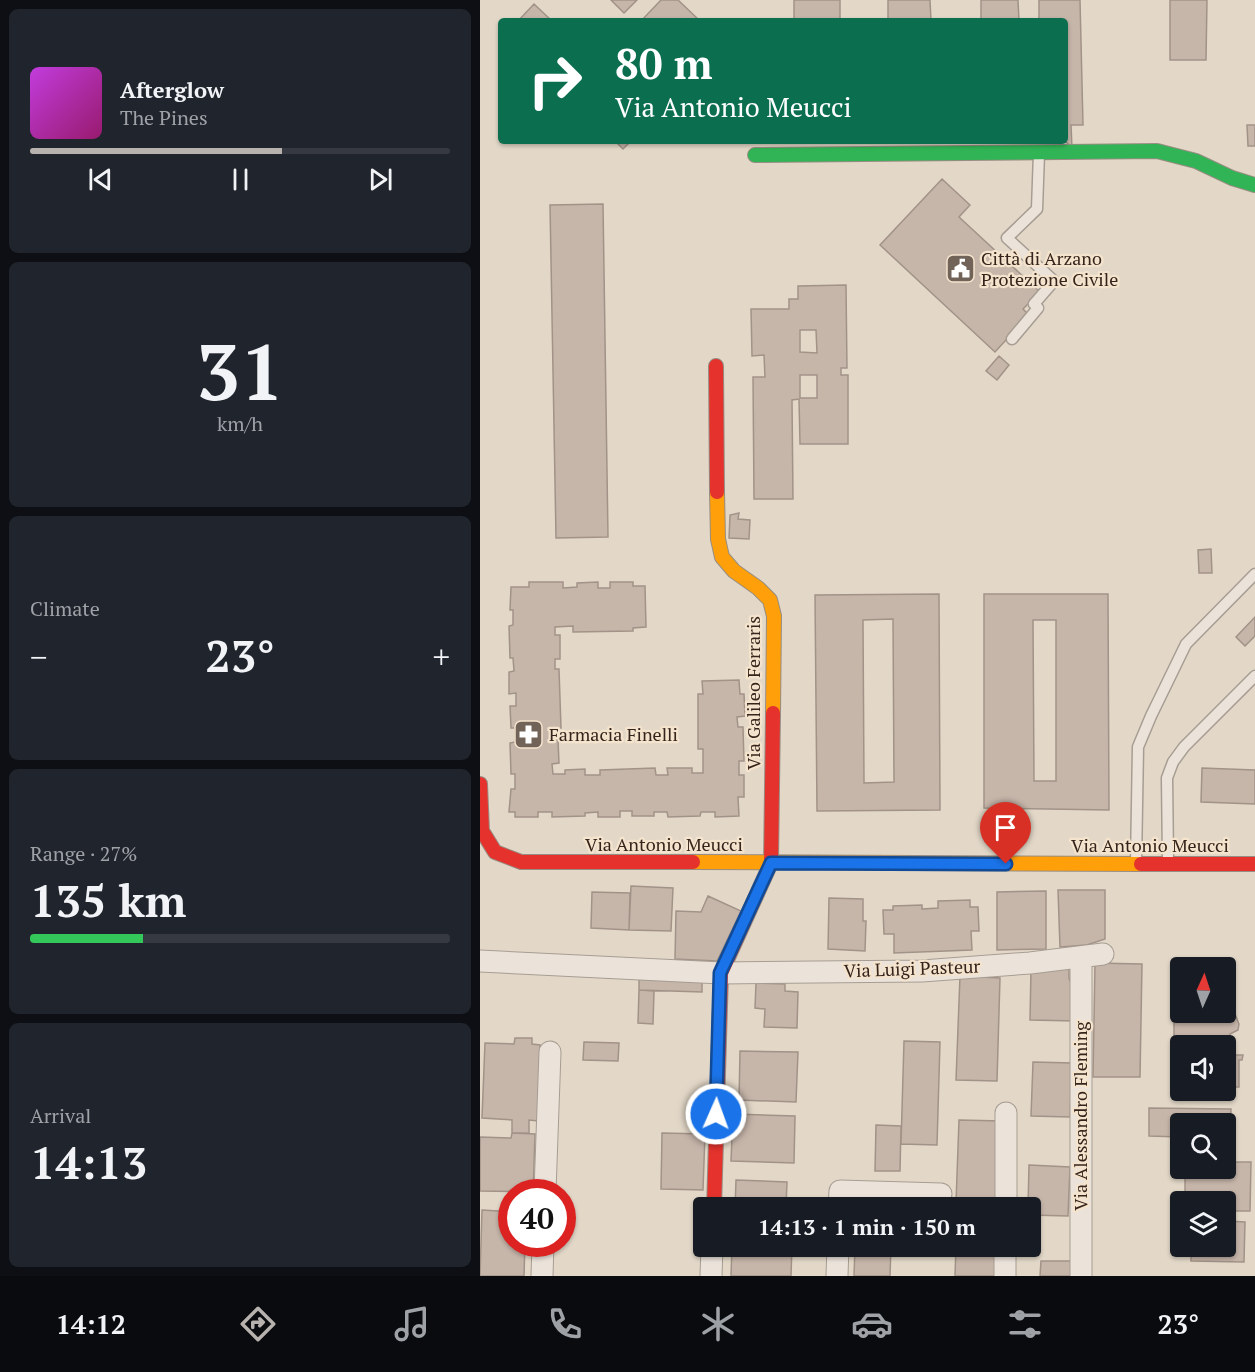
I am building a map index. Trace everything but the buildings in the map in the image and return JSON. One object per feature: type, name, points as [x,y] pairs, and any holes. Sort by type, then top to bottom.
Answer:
[{"type":"street","points":[[755,155],[1157,151],[1196,161],[1232,178],[1255,185]]},
{"type":"street","name":"Via Galileo Ferraris","points":[[716,366],[718,538],[722,557],[734,571],[758,588],[770,600],[774,616],[771,863]]},
{"type":"street","name":"Via Antonio Meucci","points":[[480,784],[482,831],[495,852],[522,862],[1255,864]]},
{"type":"street","points":[[714,1197],[720,973],[771,863]]},
{"type":"street","name":"Via Luigi Pasteur","points":[[480,961],[720,973],[922,971],[1030,963],[1103,954]]},
{"type":"street","name":"Via Alessandro Fleming","points":[[1081,957],[1081,1276]]},
{"type":"street","points":[[544,1179],[549,1052]]},
{"type":"street","points":[[1006,1113],[1006,1197]]},
{"type":"street","points":[[840,1197],[840,1191],[941,1194]]},
{"type":"street","points":[[542,1276],[543,1257]]},
{"type":"street","points":[[711,1276],[712,1257]]},
{"type":"street","points":[[837,1276],[838,1257]]},
{"type":"street","points":[[1005,1257],[1005,1276]]},
{"type":"lane","points":[[1012,339],[1038,308],[1034,304],[1054,281],[1007,238],[1037,209],[1039,152]]},
{"type":"lane","points":[[1136,864],[1138,747],[1186,644],[1255,574]]},
{"type":"lane","points":[[1168,864],[1167,778],[1173,762],[1184,747],[1255,676]]},
{"type":"traffic: fast","points":[[755,155],[1157,151],[1196,161],[1232,178],[1255,185]]},
{"type":"traffic: slow","points":[[717,492],[718,539],[722,557],[734,571],[758,588],[770,600],[774,616],[773,713]]},
{"type":"traffic: slow","points":[[693,862],[1141,864]]},
{"type":"traffic: jam","points":[[716,366],[717,492]]},
{"type":"traffic: jam","points":[[714,1197],[721,973],[771,863],[773,713]]},
{"type":"traffic: jam","points":[[480,784],[482,831],[495,852],[521,862],[693,862]]},
{"type":"traffic: jam","points":[[1141,864],[1255,864]]},
{"type":"place","name":"Città di Arzano Protezione Civile","points":[[960,269]]},
{"type":"place","name":"Farmacia Finelli","points":[[528,735]]},
{"type":"route","points":[[716,1114],[720,973],[771,863],[1006,864]]}]
